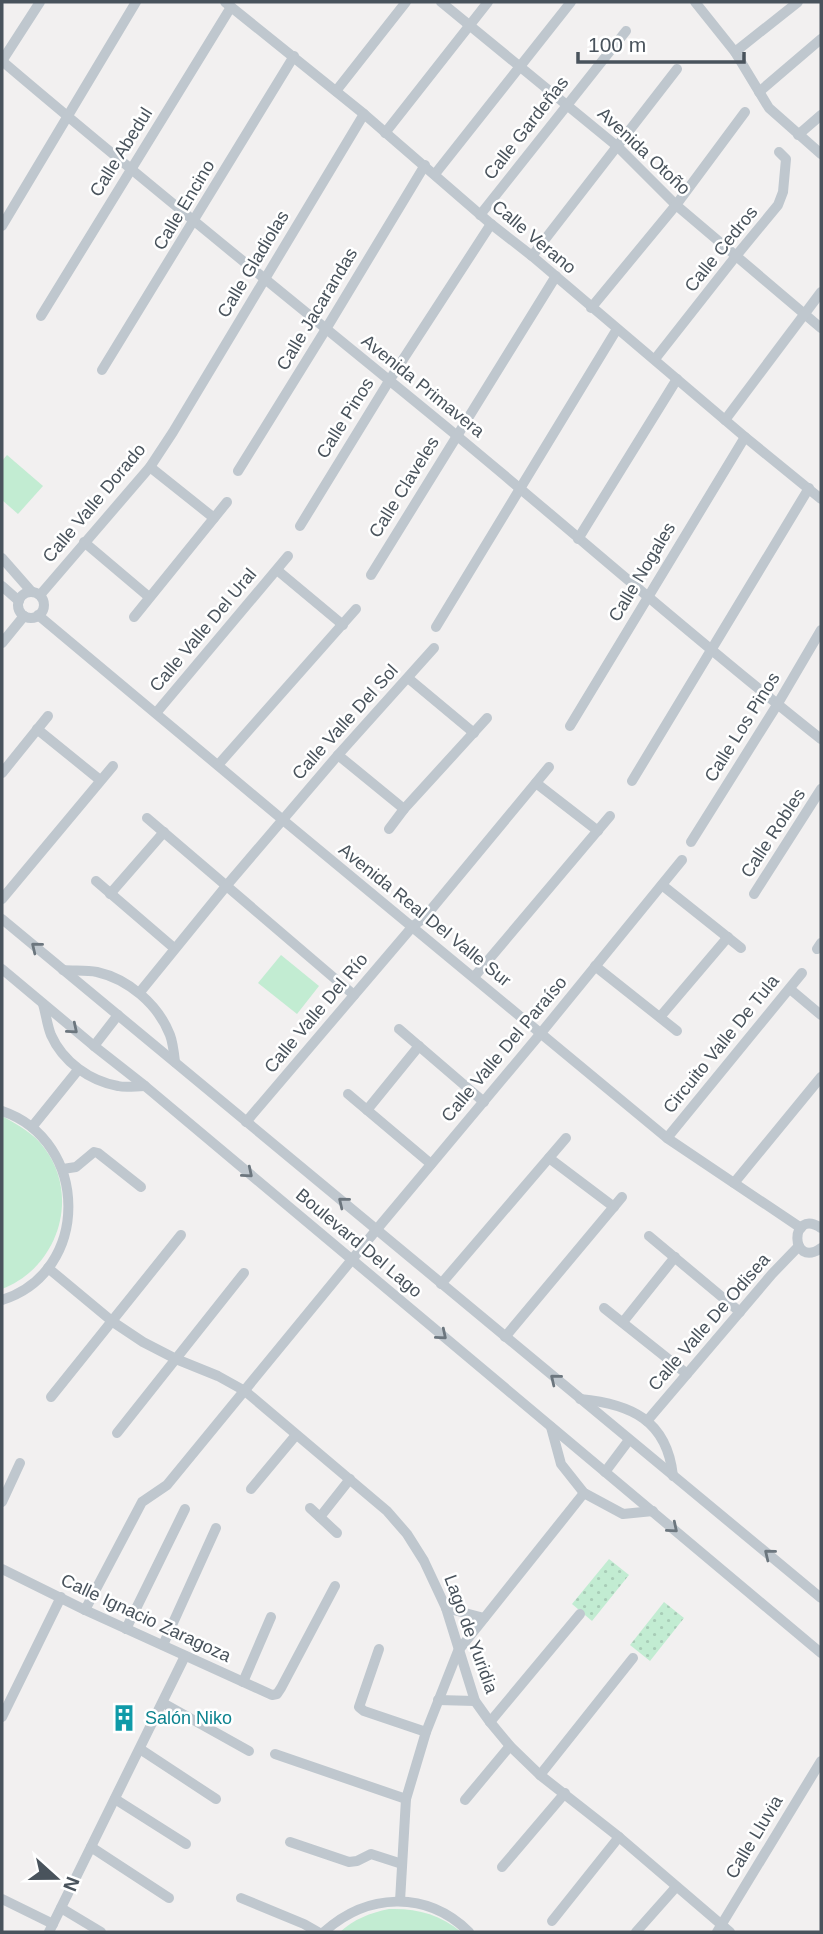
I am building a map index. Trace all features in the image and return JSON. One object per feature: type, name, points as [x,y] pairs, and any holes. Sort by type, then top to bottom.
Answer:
[{"type":"street","points":[[2,61],[40,2]]},
{"type":"street","points":[[2,226],[136,2]]},
{"type":"street","points":[[336,91],[406,2]]},
{"type":"street","name":"Avenida Otoño","points":[[441,2],[618,147],[676,205],[821,328]]},
{"type":"street","points":[[385,133],[488,2]]},
{"type":"street","points":[[435,174],[571,2]]},
{"type":"street","points":[[695,2],[735,52],[769,108],[821,154]]},
{"type":"street","points":[[735,52],[798,2]]},
{"type":"street","name":"Calle Verano","points":[[228,4],[364,114],[480,215],[821,499]]},
{"type":"street","name":"Calle Abedul","points":[[41,316],[228,4]]},
{"type":"street","name":"Calle Gardeñas","points":[[480,215],[626,32]]},
{"type":"street","points":[[759,92],[821,39]]},
{"type":"street","name":"Calle Encino","points":[[102,370],[294,56]]},
{"type":"street","name":"Avenida Primavera","points":[[2,61],[194,222],[456,435],[712,652],[821,739]]},
{"type":"street","points":[[532,256],[677,69]]},
{"type":"street","points":[[591,308],[676,205],[745,112]]},
{"type":"street","name":"Calle Gladiolas","points":[[173,432],[364,114]]},
{"type":"street","points":[[798,135],[821,116]]},
{"type":"street","name":"Calle Cedros","points":[[655,359],[778,205],[783,192],[786,159],[779,152]]},
{"type":"street","name":"Calle Jacarandas","points":[[238,471],[425,165]]},
{"type":"street","name":"Calle Pinos","points":[[300,526],[389,381],[491,224]]},
{"type":"street","name":"Calle Claveles","points":[[371,575],[556,276]]},
{"type":"street","points":[[725,420],[821,292]]},
{"type":"street","points":[[436,627],[617,329]]},
{"type":"street","points":[[578,539],[677,379]]},
{"type":"street","name":"Calle Valle Dorado","points":[[35,593],[150,467],[173,432]]},
{"type":"street","name":"Calle Nogales","points":[[570,726],[746,437]]},
{"type":"street","points":[[150,467],[214,518]]},
{"type":"street","points":[[632,781],[809,488]]},
{"type":"street","points":[[134,617],[227,502]]},
{"type":"street","points":[[84,542],[149,597]]},
{"type":"street","name":"Calle Valle Del Ural","points":[[156,713],[288,556]]},
{"type":"street","points":[[2,558],[43,602],[43,609],[38,615],[24,616]]},
{"type":"street","name":"Calle Valle Del Ural","points":[[277,570],[343,625]]},
{"type":"street","points":[[2,586],[19,601]]},
{"type":"street","points":[[24,616],[18,606],[19,601],[23,594],[35,593]]},
{"type":"street","points":[[218,765],[356,609]]},
{"type":"street","name":"Avenida Real Del Valle Sur","points":[[38,615],[667,1138],[801,1228]]},
{"type":"street","points":[[2,643],[24,616]]},
{"type":"street","name":"Calle Los Pinos","points":[[691,842],[778,705],[821,630]]},
{"type":"street","name":"Calle Valle Del Sol","points":[[139,992],[338,755],[434,648]]},
{"type":"street","points":[[408,678],[474,733]]},
{"type":"street","points":[[2,773],[48,716]]},
{"type":"street","points":[[389,829],[487,718]]},
{"type":"street","points":[[37,729],[100,780]]},
{"type":"street","points":[[338,755],[404,809]]},
{"type":"street","points":[[2,899],[113,766]]},
{"type":"street","name":"Calle Valle Del Río","points":[[246,1122],[413,926],[424,918],[549,767]]},
{"type":"street","points":[[536,783],[598,831]]},
{"type":"street","name":"Calle Robles","points":[[754,894],[821,789]]},
{"type":"street","points":[[474,977],[610,816]]},
{"type":"street","points":[[147,818],[354,995]]},
{"type":"street","points":[[110,894],[164,832]]},
{"type":"street","name":"Calle Valle Del Paraíso","points":[[85,1610],[142,1502],[167,1485],[682,860]]},
{"type":"street","points":[[96,881],[174,948]]},
{"type":"street","points":[[662,885],[741,948]]},
{"type":"street","name":"Boulevard Del Lago","points":[[2,919],[821,1598]]},
{"type":"street","points":[[660,1017],[728,937]]},
{"type":"street","points":[[595,966],[677,1031]]},
{"type":"street","name":"Boulevard Del Lago","points":[[2,969],[821,1653]]},
{"type":"street","points":[[63,970],[96,972],[139,992],[156,1011],[170,1035],[176,1062]]},
{"type":"street","name":"Circuito Valle De Tula","points":[[667,1138],[802,973]]},
{"type":"street","points":[[790,989],[821,1015]]},
{"type":"street","points":[[43,1004],[52,1035],[64,1055],[78,1070],[104,1083],[121,1087],[145,1086]]},
{"type":"street","points":[[94,1046],[118,1015]]},
{"type":"street","points":[[399,1029],[484,1102]]},
{"type":"street","points":[[367,1110],[419,1046]]},
{"type":"street","points":[[32,1127],[78,1070]]},
{"type":"street","points":[[734,1183],[821,1077]]},
{"type":"street","points":[[348,1094],[431,1164]]},
{"type":"street","points":[[2,1111],[32,1127],[55,1153],[68,1189],[69,1210],[59,1251],[48,1268],[30,1285],[2,1300]]},
{"type":"street","points":[[441,1284],[566,1138]]},
{"type":"street","points":[[63,1169],[76,1167],[94,1152],[141,1187]]},
{"type":"street","points":[[505,1337],[618,1202],[549,1158]]},
{"type":"street","points":[[821,1228],[806,1224],[797,1234],[799,1246],[804,1251],[812,1253],[821,1248]]},
{"type":"street","points":[[51,1396],[181,1235]]},
{"type":"street","points":[[649,1236],[740,1312]]},
{"type":"street","name":"Calle Valle De Odisea","points":[[647,1421],[799,1246]]},
{"type":"street","points":[[623,1322],[675,1257]]},
{"type":"street","name":"Lago de Yuridia","points":[[48,1268],[113,1322],[143,1342],[218,1376],[244,1391],[387,1511],[407,1534],[424,1561],[446,1608],[475,1701],[490,1722],[540,1775],[619,1837],[722,1930]]},
{"type":"street","points":[[117,1433],[244,1273]]},
{"type":"street","points":[[604,1307],[687,1374]]},
{"type":"street","name":"Boulevard Del Lago","points":[[580,1399],[622,1407],[647,1421],[657,1432],[671,1457],[673,1476]]},
{"type":"street","points":[[551,1427],[561,1464],[584,1493],[623,1514],[653,1511]]},
{"type":"street","points":[[251,1489],[296,1435]]},
{"type":"street","points":[[606,1472],[629,1440]]},
{"type":"street","points":[[2,1502],[20,1463]]},
{"type":"street","points":[[320,1517],[350,1479]]},
{"type":"street","points":[[400,1901],[405,1800],[426,1732],[458,1651],[584,1493]]},
{"type":"street","points":[[310,1508],[337,1533]]},
{"type":"street","points":[[126,1629],[185,1509]]},
{"type":"street","points":[[163,1645],[216,1528]]},
{"type":"street","name":"Calle Ignacio Zaragoza","points":[[2,1569],[272,1695],[277,1694],[335,1586]]},
{"type":"street","points":[[2,1717],[61,1597]]},
{"type":"street","points":[[446,1608],[484,1618]]},
{"type":"street","points":[[490,1722],[580,1614]]},
{"type":"street","points":[[243,1682],[271,1617]]},
{"type":"street","points":[[379,1649],[359,1707],[361,1710],[426,1732]]},
{"type":"street","points":[[2,1899],[51,1928],[185,1656]]},
{"type":"street","points":[[540,1775],[633,1658]]},
{"type":"street","points":[[439,1700],[475,1701]]},
{"type":"street","points":[[163,1703],[249,1751]]},
{"type":"street","points":[[465,1800],[510,1746]]},
{"type":"street","points":[[140,1749],[216,1799]]},
{"type":"street","points":[[275,1754],[405,1800]]},
{"type":"street","name":"Calle Lluvia","points":[[722,1930],[821,1761]]},
{"type":"street","points":[[502,1867],[565,1793]]},
{"type":"street","points":[[115,1799],[186,1844]]},
{"type":"street","points":[[552,1921],[619,1837]]},
{"type":"street","points":[[290,1842],[349,1862],[371,1854],[402,1864]]},
{"type":"street","points":[[91,1847],[169,1898]]},
{"type":"street","points":[[636,1932],[676,1886]]},
{"type":"street","points":[[241,1898],[318,1932]]},
{"type":"street","points":[[324,1932],[349,1913],[366,1906],[400,1901],[425,1905],[447,1915],[468,1932]]},
{"type":"street","points":[[61,1908],[102,1932]]},
{"type":"green space","points":[[7,455],[43,486],[18,514],[2,500],[2,461]]},
{"type":"green space","points":[[281,955],[319,986],[297,1014],[258,983]]},
{"type":"green space","points":[[2,1116],[31,1134],[45,1149],[56,1168],[62,1209],[58,1230],[37,1265],[21,1279],[2,1289]]},
{"type":"green space","points":[[609,1559],[629,1575],[592,1621],[572,1604]]},
{"type":"green space","points":[[664,1602],[684,1618],[650,1661],[630,1645]]},
{"type":"green space","points":[[389,1909],[427,1913],[461,1932],[340,1932],[363,1917]]},
{"type":"place","name":"Salón Niko","points":[[124,1718]]}]
